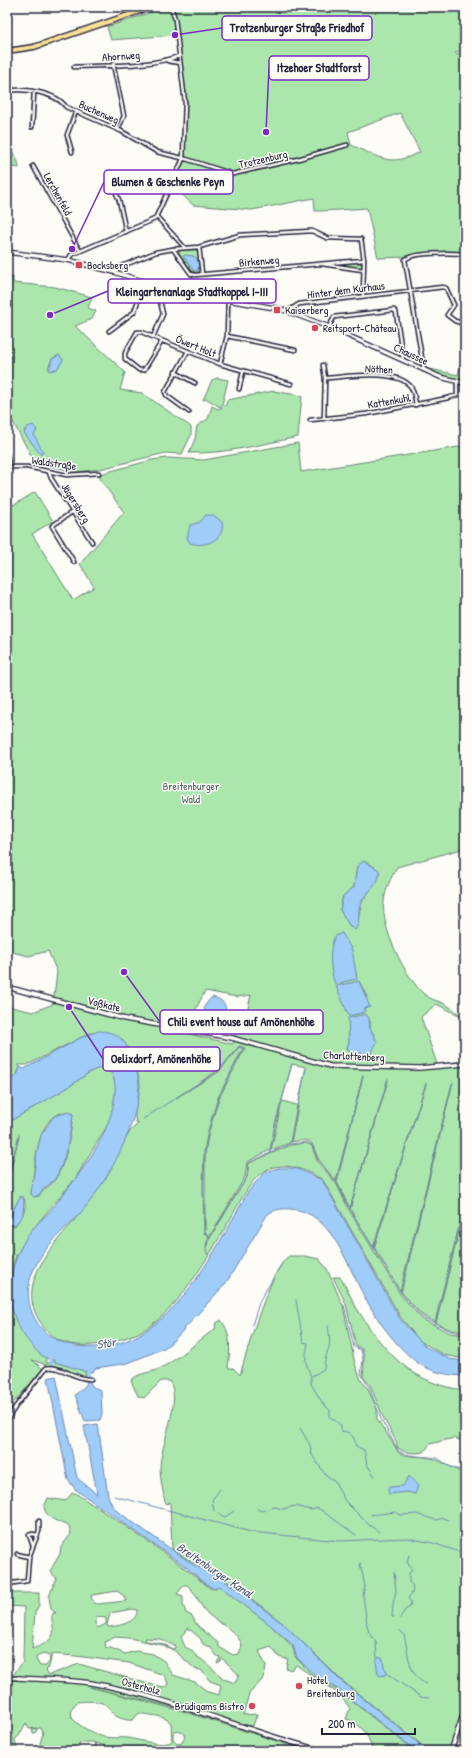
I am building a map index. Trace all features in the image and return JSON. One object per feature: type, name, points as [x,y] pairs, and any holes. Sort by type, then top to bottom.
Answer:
[{"type":"main road","points":[[7,51],[34,47],[152,7]]},
{"type":"street","points":[[68,260],[71,255],[157,217],[183,158],[185,102],[174,19],[171,7]]},
{"type":"street","name":"Ahornweg","points":[[168,61],[179,56]]},
{"type":"street","name":"Ahornweg","points":[[74,67],[113,64],[120,66],[168,61],[180,63]]},
{"type":"street","points":[[113,64],[124,116],[118,129]]},
{"type":"street","name":"Buchenweg","points":[[7,90],[44,93],[62,101],[66,107],[118,129],[157,152],[183,158]]},
{"type":"street","points":[[32,127],[34,92]]},
{"type":"street","points":[[72,152],[67,135],[76,111]]},
{"type":"street","name":"Trotzenburg","points":[[183,158],[233,174],[291,161],[347,145]]},
{"type":"street","name":"Lerchenfeld","points":[[34,166],[80,251]]},
{"type":"street","points":[[110,179],[119,200],[126,232]]},
{"type":"street","points":[[157,217],[184,248]]},
{"type":"street","points":[[114,272],[120,267],[151,254],[173,249],[199,247],[240,235],[312,231],[327,238],[361,239],[364,260],[363,295]]},
{"type":"street","points":[[173,249],[192,274],[202,274],[199,247]]},
{"type":"street","name":"Chaussee","points":[[7,252],[68,260],[114,272],[164,289],[202,297],[257,304],[288,311],[330,327],[424,370],[457,382],[465,383]]},
{"type":"street","points":[[424,370],[404,261],[407,257],[455,253],[465,254]]},
{"type":"street","name":"Birkenweg","points":[[202,274],[364,260]]},
{"type":"street","name":"Birkenweg","points":[[318,264],[363,270]]},
{"type":"street","points":[[109,331],[134,312],[145,282]]},
{"type":"street","name":"Hinter dem Kurhaus","points":[[288,311],[299,304],[363,295],[445,287],[454,305],[447,315],[455,321],[465,324]]},
{"type":"street","points":[[153,337],[163,314],[160,301],[164,289]]},
{"type":"street","name":"Öwert Holt","points":[[162,341],[144,370],[138,370],[126,361],[124,357],[136,334],[140,332],[220,364],[227,336],[228,300]]},
{"type":"street","points":[[330,327],[334,317],[394,310],[396,312],[404,360]]},
{"type":"street","points":[[227,336],[295,350]]},
{"type":"street","points":[[188,351],[166,388],[166,394],[189,412]]},
{"type":"street","points":[[220,364],[243,372],[291,384]]},
{"type":"street","points":[[323,365],[324,419]]},
{"type":"street","points":[[175,372],[195,383]]},
{"type":"street","points":[[239,389],[243,372]]},
{"type":"street","name":"Nöthen","points":[[324,378],[369,376],[398,378],[412,388],[416,405]]},
{"type":"street","name":"Kattenkuhl","points":[[310,420],[416,405],[457,395],[457,382]]},
{"type":"street","points":[[7,454],[8,467]]},
{"type":"street","name":"Waldstraße","points":[[8,467],[27,467],[67,475],[99,472]]},
{"type":"street","name":"Jägersberg","points":[[49,472],[72,512],[92,542]]},
{"type":"street","points":[[72,512],[52,526],[74,562]]},
{"type":"street","name":"Voßkate","points":[[7,987],[125,1019],[176,1027]]},
{"type":"street","name":"Charlottenberg","points":[[176,1027],[232,1038],[314,1063],[336,1067],[419,1068],[465,1064]]},
{"type":"street","points":[[7,1420],[44,1370],[52,1368],[86,1379],[91,1379]]},
{"type":"street","points":[[7,1584],[27,1581],[29,1557],[37,1535],[39,1521]]},
{"type":"street","points":[[33,1546],[29,1535],[37,1535]]},
{"type":"street","points":[[18,1554],[29,1557]]},
{"type":"street","points":[[7,1678],[18,1678]]},
{"type":"street","name":"Osterholz","points":[[18,1678],[83,1682],[111,1687],[183,1706],[254,1729],[287,1742],[324,1751]]},
{"type":"street","points":[[451,1751],[465,1708]]},
{"type":"green space","points":[[174,7],[465,7],[465,48],[455,53],[457,55],[465,50],[465,253],[424,253],[404,257],[378,258],[367,208],[315,211],[314,198],[252,210],[193,205],[174,187],[183,162],[187,101]],"holes":[[[400,113],[420,152],[409,157],[392,160],[377,157],[351,145],[348,132]]]},
{"type":"green space","points":[[164,8],[168,9],[173,19],[175,35],[111,40],[107,27]]},
{"type":"green space","points":[[7,141],[18,162],[19,168],[7,166]]},
{"type":"green space","points":[[181,250],[199,250],[200,271],[197,273],[192,271],[179,253]]},
{"type":"green space","points":[[362,261],[362,268],[332,264]]},
{"type":"green space","points":[[11,277],[13,277],[13,283],[55,287],[92,297],[88,308],[96,311],[92,319],[75,326],[125,372],[120,390],[142,393],[191,427],[191,435],[182,454],[165,453],[100,469],[78,472],[35,463],[7,411],[7,402],[8,403],[12,396],[7,394],[7,281],[10,282]],"holes":[[[59,355],[63,360],[57,369],[52,370],[48,368],[52,359]],[[27,427],[37,431],[34,433],[35,440],[43,452],[25,434],[24,431]]]},
{"type":"green space","points":[[465,346],[465,380],[441,376],[425,368],[458,375]]},
{"type":"green space","points":[[217,378],[228,380],[222,405],[220,407],[207,399],[203,400],[212,380]]},
{"type":"green space","points":[[274,391],[302,396],[298,437],[230,450],[189,453],[195,439],[197,426],[208,419],[212,406],[218,409],[226,405],[227,400]]},
{"type":"green space","name":"Breitenburger Wald","points":[[298,443],[301,472],[465,446],[465,848],[397,867],[387,888],[384,902],[386,925],[390,938],[410,977],[427,997],[445,1004],[465,1018],[436,1004],[421,1017],[437,1064],[465,1061],[465,1202],[435,1322],[422,1315],[401,1292],[452,1084],[400,1291],[374,1247],[426,1084],[373,1247],[350,1209],[337,1182],[363,1076],[336,1181],[318,1158],[312,1144],[310,1142],[304,1140],[291,1142],[306,1067],[292,1064],[275,1125],[270,1150],[247,1162],[245,1177],[210,1236],[205,1232],[205,1151],[209,1131],[219,1098],[245,1048],[239,1046],[219,1070],[176,1098],[220,1071],[239,1047],[243,1048],[218,1098],[208,1131],[204,1151],[204,1233],[209,1237],[207,1242],[206,1246],[208,1255],[208,1240],[247,1177],[249,1163],[291,1145],[306,1143],[312,1146],[317,1161],[336,1183],[349,1210],[400,1294],[422,1319],[450,1333],[465,1335],[465,1359],[444,1355],[420,1341],[401,1318],[323,1180],[302,1170],[286,1166],[270,1168],[254,1180],[214,1247],[191,1282],[179,1298],[152,1325],[128,1337],[106,1343],[82,1345],[60,1341],[51,1335],[37,1316],[32,1298],[34,1281],[41,1263],[91,1199],[107,1174],[130,1131],[139,1123],[136,1122],[135,1113],[140,1085],[133,1061],[122,1039],[90,1033],[27,1065],[17,1065],[20,1067],[17,1075],[7,1083],[7,1006],[33,1012],[53,1004],[57,972],[48,951],[29,956],[7,951],[7,493],[14,505],[35,492],[53,521],[32,534],[73,600],[94,587],[80,564],[124,512],[100,479],[100,474],[152,460],[167,458],[204,460]],"holes":[[[367,862],[376,868],[377,880],[362,903],[358,922],[351,928],[340,910],[343,896],[354,887],[357,866]],[[359,981],[367,997],[363,1008],[365,1012],[349,1016],[346,1007]],[[205,991],[237,997],[251,995],[248,1008],[237,1026],[233,1044],[184,1033]],[[370,1021],[370,1028],[375,1037],[371,1054],[351,1053],[347,1048],[349,1042],[349,1022]]]},
{"type":"green space","points":[[99,1068],[108,1069],[113,1075],[116,1087],[113,1111],[107,1126],[75,1179],[31,1231],[16,1256],[13,1266],[9,1301],[37,1351],[46,1358],[46,1362],[52,1364],[52,1360],[54,1359],[55,1362],[82,1370],[86,1372],[85,1378],[32,1360],[43,1369],[7,1410],[7,1184],[19,1136],[7,1180],[7,1123],[67,1088],[90,1072]],"holes":[[[69,1111],[73,1114],[65,1156],[60,1172],[39,1196],[34,1197],[31,1194],[35,1163],[39,1141],[43,1131],[54,1116]],[[23,1196],[25,1201],[24,1212],[15,1226],[11,1225],[10,1223],[13,1210],[20,1197]]]},
{"type":"green space","points":[[282,1101],[297,1105],[290,1143],[271,1150]]},
{"type":"green space","points":[[465,1207],[465,1332],[451,1330],[436,1323]]},
{"type":"green space","points":[[289,1256],[305,1256],[319,1259],[327,1269],[343,1306],[355,1364],[361,1380],[368,1389],[377,1409],[377,1419],[398,1452],[407,1456],[435,1459],[465,1474],[465,1724],[457,1744],[452,1743],[448,1751],[429,1751],[340,1679],[285,1625],[239,1589],[196,1565],[172,1549],[170,1502],[167,1504],[165,1502],[160,1468],[163,1447],[170,1423],[174,1399],[173,1389],[169,1381],[161,1381],[144,1398],[138,1396],[131,1381],[136,1376],[159,1369],[174,1360],[216,1328],[215,1324],[221,1320],[225,1325],[229,1337],[230,1349],[228,1368],[233,1368],[240,1375],[267,1292],[282,1263]]},
{"type":"green space","points":[[333,1277],[340,1277],[366,1323],[388,1351],[400,1363],[429,1381],[446,1387],[465,1390],[463,1413],[465,1442],[454,1438],[430,1444],[424,1452],[417,1453],[406,1452],[397,1447],[397,1443],[384,1419],[370,1385],[363,1377],[364,1357],[362,1349],[356,1346],[346,1304]]},
{"type":"green space","points":[[72,1493],[75,1493],[161,1550],[210,1588],[214,1589],[219,1586],[269,1624],[292,1646],[296,1658],[314,1676],[339,1691],[415,1751],[372,1751],[371,1745],[364,1730],[356,1723],[346,1719],[350,1708],[339,1694],[296,1665],[291,1670],[286,1668],[288,1659],[279,1657],[271,1647],[259,1651],[266,1666],[265,1673],[262,1680],[249,1694],[243,1715],[257,1714],[253,1726],[217,1721],[176,1708],[90,1687],[182,1711],[289,1745],[316,1751],[115,1751],[95,1743],[95,1747],[94,1742],[84,1742],[79,1743],[79,1747],[74,1751],[38,1751],[43,1733],[41,1728],[38,1728],[35,1733],[33,1733],[32,1729],[37,1728],[29,1729],[26,1723],[19,1736],[15,1739],[17,1751],[10,1751],[12,1744],[9,1743],[7,1746],[7,1695],[13,1675],[23,1662],[24,1607],[7,1606],[7,1593],[39,1593],[39,1605],[35,1613],[32,1649],[48,1641],[53,1635],[52,1615],[53,1613],[56,1613],[51,1609],[49,1597],[56,1578],[50,1571],[60,1554],[61,1547],[71,1534],[69,1526],[50,1517],[45,1511],[44,1507],[48,1498],[66,1501]],"holes":[[[184,1585],[187,1585],[207,1613],[237,1636],[242,1646],[239,1654],[233,1655],[219,1647],[218,1643],[197,1625],[192,1616],[186,1613],[183,1605],[183,1596],[177,1594]],[[117,1591],[124,1596],[126,1601],[98,1604],[94,1603],[91,1597],[92,1595]],[[132,1609],[137,1610],[131,1621],[117,1626],[108,1627],[107,1625],[110,1613]],[[96,1617],[106,1618],[106,1624],[98,1628],[95,1623]],[[188,1628],[200,1638],[203,1644],[211,1648],[217,1656],[220,1657],[217,1663],[221,1661],[222,1658],[239,1675],[235,1683],[224,1679],[191,1650],[185,1647],[181,1637]],[[115,1637],[129,1638],[163,1645],[175,1651],[195,1669],[201,1670],[210,1681],[221,1685],[219,1695],[208,1692],[195,1682],[173,1675],[164,1661],[153,1654],[136,1651],[125,1654],[111,1648],[106,1648],[105,1642]],[[145,1638],[160,1639],[175,1646],[175,1648],[172,1649],[164,1644],[146,1641]],[[43,1653],[49,1655],[50,1661],[46,1666],[40,1666],[36,1659],[37,1656]],[[52,1654],[129,1663],[164,1675],[168,1683],[166,1687],[163,1688],[79,1664],[49,1675],[46,1670],[49,1667]],[[89,1701],[105,1704],[109,1707],[112,1713],[125,1720],[133,1720],[139,1713],[164,1718],[171,1723],[172,1741],[163,1744],[127,1738],[110,1738],[94,1733],[78,1724],[72,1718],[71,1709],[77,1702]],[[178,1731],[183,1733],[185,1736],[181,1744],[177,1743],[173,1739],[173,1733]]]},
{"type":"water","points":[[183,256],[194,256],[197,259],[198,271],[194,271]]},
{"type":"water","points":[[59,355],[63,360],[57,369],[49,371],[52,359]]},
{"type":"water","points":[[33,425],[37,430],[34,435],[43,452],[41,455],[24,433],[27,427]]},
{"type":"water","points":[[206,515],[213,515],[222,522],[221,534],[213,541],[207,543],[190,543],[187,538],[190,525],[200,522]]},
{"type":"water","points":[[364,861],[379,870],[379,875],[376,883],[361,902],[358,924],[355,930],[349,925],[340,910],[343,896],[354,887],[357,866]]},
{"type":"water","points":[[342,933],[352,950],[357,979],[335,984],[331,967],[331,947],[335,936]]},
{"type":"water","points":[[359,981],[370,1007],[364,1008],[365,1012],[349,1016],[336,986]]},
{"type":"water","points":[[212,997],[222,1001],[225,1005],[226,1011],[220,1013],[205,1011],[205,1005]]},
{"type":"water","points":[[366,1014],[369,1018],[370,1028],[377,1042],[371,1054],[351,1053],[347,1048],[349,1042],[348,1018]]},
{"type":"water","points":[[98,1031],[105,1031],[120,1038],[129,1051],[139,1079],[137,1101],[133,1118],[120,1152],[102,1184],[83,1210],[50,1244],[34,1269],[28,1293],[31,1311],[42,1329],[57,1340],[77,1346],[106,1346],[133,1338],[156,1323],[176,1304],[195,1281],[211,1257],[248,1193],[263,1173],[278,1168],[295,1168],[322,1180],[400,1319],[426,1347],[450,1359],[465,1361],[465,1376],[445,1374],[431,1370],[419,1364],[407,1354],[388,1333],[373,1311],[329,1231],[318,1220],[305,1212],[290,1209],[280,1209],[267,1215],[226,1283],[166,1347],[128,1363],[96,1368],[92,1372],[87,1372],[55,1362],[55,1360],[42,1356],[31,1345],[17,1324],[10,1298],[12,1271],[22,1245],[30,1232],[51,1210],[70,1186],[98,1144],[111,1115],[115,1096],[115,1083],[111,1072],[108,1069],[99,1068],[7,1123],[7,1083],[17,1075],[20,1067],[24,1069],[80,1038]]},
{"type":"water","points":[[69,1112],[73,1114],[71,1129],[65,1155],[59,1171],[52,1182],[39,1195],[34,1197],[31,1194],[37,1151],[41,1135],[54,1116]]},
{"type":"water","points":[[20,1197],[24,1199],[23,1215],[15,1225],[11,1225],[10,1223],[13,1210]]},
{"type":"water","points":[[56,1376],[77,1478],[97,1494],[84,1426],[98,1424],[108,1496],[112,1505],[117,1511],[195,1566],[218,1576],[285,1625],[340,1680],[428,1751],[416,1751],[339,1690],[315,1675],[297,1658],[293,1645],[269,1624],[219,1586],[214,1589],[210,1587],[182,1564],[76,1490],[68,1480],[48,1378]]},
{"type":"water","points":[[87,1381],[89,1381],[93,1387],[101,1390],[102,1414],[100,1420],[85,1421],[75,1395],[86,1385]]},
{"type":"water","points":[[409,1476],[418,1486],[415,1494],[407,1492],[389,1494],[389,1487],[403,1486]]},
{"type":"water","points":[[379,1657],[383,1659],[384,1667],[387,1671],[385,1675],[380,1676],[378,1674],[376,1661]]},
{"type":"waterway","points":[[143,1119],[219,1070],[239,1047],[244,1048],[219,1097],[209,1130],[204,1164],[204,1198],[205,1233],[210,1237]]},
{"type":"waterway","points":[[270,1153],[275,1125],[292,1064]]},
{"type":"waterway","points":[[290,1143],[306,1067]]},
{"type":"waterway","points":[[336,1182],[363,1075]]},
{"type":"waterway","points":[[350,1208],[388,1078]]},
{"type":"waterway","points":[[401,1293],[453,1082]]},
{"type":"waterway","points":[[374,1248],[426,1083]]},
{"type":"waterway","points":[[7,1182],[19,1134]]},
{"type":"waterway","points":[[206,1246],[208,1239],[212,1235],[247,1177],[248,1163],[290,1144],[307,1142],[312,1145],[318,1160],[336,1182],[350,1209],[401,1293],[422,1317],[451,1331],[465,1334]]},
{"type":"waterway","points":[[435,1324],[465,1204]]},
{"type":"waterway","points":[[252,1325],[260,1300],[281,1265]]},
{"type":"waterway","points":[[296,1300],[303,1342],[308,1343],[306,1360],[311,1377],[311,1384],[323,1404],[330,1410],[330,1417],[341,1425],[341,1431],[349,1433],[353,1437],[356,1446],[364,1450],[367,1465],[375,1476]]},
{"type":"waterway","points":[[344,1305],[354,1347],[361,1350],[363,1359],[361,1374],[369,1387],[382,1421],[398,1450],[406,1454],[437,1458],[449,1466],[465,1472]]},
{"type":"waterway","points":[[312,1376],[324,1369],[330,1338],[328,1326]]},
{"type":"waterway","points":[[50,1355],[51,1364]]},
{"type":"waterway","points":[[88,1368],[88,1382]]},
{"type":"waterway","points":[[300,1428],[310,1445],[312,1455],[325,1474],[335,1482],[345,1501],[369,1525],[379,1532]]},
{"type":"waterway","points":[[214,1511],[212,1500],[220,1489]]},
{"type":"waterway","points":[[114,1496],[251,1532],[339,1541],[407,1538],[433,1543],[465,1554]]},
{"type":"waterway","points":[[257,1509],[262,1511],[275,1507],[283,1509],[295,1506],[311,1510],[318,1508],[356,1535]]},
{"type":"waterway","points":[[218,1514],[225,1517],[234,1511]]},
{"type":"waterway","points":[[371,1515],[395,1512],[401,1515],[416,1514],[436,1520],[443,1518],[448,1520]]},
{"type":"waterway","points":[[400,1618],[405,1610],[410,1607],[411,1602],[408,1598],[412,1593],[413,1586],[409,1582],[409,1573],[412,1570],[407,1562],[409,1555]]},
{"type":"waterway","points":[[360,1563],[365,1586],[363,1595],[367,1625],[369,1633],[376,1642],[377,1658]]},
{"type":"waterway","points":[[394,1572],[396,1591],[392,1617],[394,1617]]},
{"type":"waterway","points":[[400,1631],[404,1634],[412,1669],[420,1680],[426,1684]]},
{"type":"waterway","points":[[386,1673],[421,1697],[429,1698]]},
{"type":"place","name":"Trotzenburger Straße Friedhof","points":[[175,35]]},
{"type":"place","name":"Itzehoer Stadtforst","points":[[266,132]]},
{"type":"place","name":"Blumen & Geschenke Peyn","points":[[72,249]]},
{"type":"place","name":"Bocksberg","points":[[79,265]]},
{"type":"place","name":"Kaiserberg","points":[[277,310]]},
{"type":"place","name":"Kleingartenanlage Stadtkoppel I-III","points":[[50,315]]},
{"type":"place","name":"Reitsport-Château","points":[[315,328]]},
{"type":"place","name":"Chili event house auf Amönenhöhe","points":[[124,972]]},
{"type":"place","name":"Oelixdorf, Amönenhöhe","points":[[69,1007]]},
{"type":"place","name":"Hotel Breitenburg","points":[[299,1686]]},
{"type":"place","name":"Brüdigams Bistro","points":[[252,1706]]},
{"type":"water label","name":"Stör","points":[[106,1343]]},
{"type":"water label","name":"Breitenburger Kanal","points":[[215,1570]]}]
